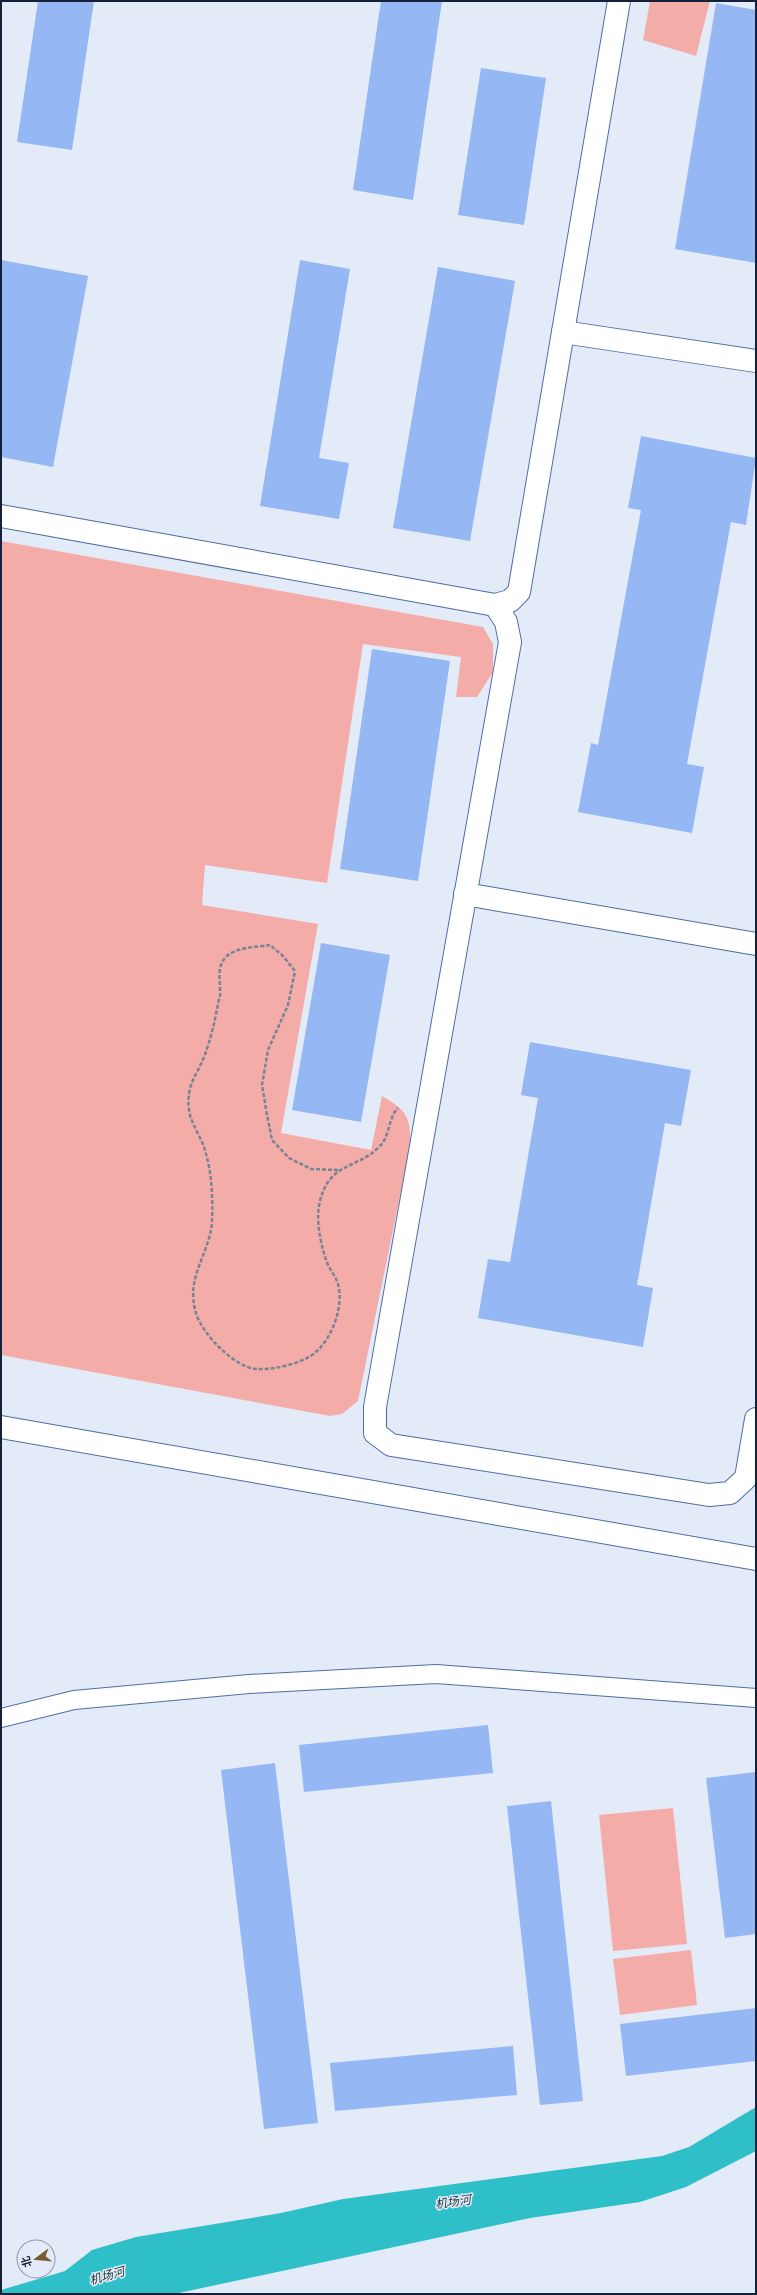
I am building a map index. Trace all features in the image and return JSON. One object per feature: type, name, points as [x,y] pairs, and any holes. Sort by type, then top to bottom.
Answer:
[{"type":"street","points":[[1,516],[495,605],[510,601],[519,592],[619,1]]},
{"type":"street","points":[[563,332],[756,361]]},
{"type":"street","points":[[495,605],[506,622],[510,642],[375,1407],[375,1433],[391,1445],[709,1494],[730,1493],[746,1478],[756,1419]]},
{"type":"street","points":[[465,894],[756,944]]},
{"type":"street","points":[[1,1427],[756,1559]]},
{"type":"lane","points":[[1,1718],[74,1700],[250,1684],[436,1674],[756,1698]]},
{"type":"path","points":[[338,1170],[325,1185],[319,1204],[319,1225],[328,1264],[338,1284],[340,1309],[328,1336],[317,1352],[279,1368],[254,1369],[228,1356],[210,1339],[197,1316],[192,1294],[197,1269],[209,1239],[212,1222],[211,1186],[206,1153],[189,1111],[190,1084],[204,1058],[213,1027],[220,993],[219,966],[226,955],[242,949],[270,945],[283,956],[295,971],[288,1005],[268,1050],[262,1085],[266,1115],[272,1140],[289,1158],[311,1169],[338,1170],[360,1161],[382,1144],[392,1114],[400,1105]]},
{"type":"shaded area","points":[[650,1],[710,1],[696,56],[643,40]]},
{"type":"shaded area","points":[[1,541],[483,627],[493,644],[493,672],[477,697],[456,697],[461,657],[363,644],[327,883],[205,865],[202,905],[318,924],[281,1133],[371,1150],[382,1096],[403,1111],[410,1129],[410,1147],[358,1401],[342,1414],[330,1416],[1,1355]]},
{"type":"shaded area","points":[[673,1808],[687,1944],[613,1951],[599,1815]]},
{"type":"shaded area","points":[[691,1950],[697,2005],[620,2015],[613,1959]]},
{"type":"water","name":"机场河","points":[[756,2107],[756,2151],[686,2187],[640,2202],[530,2218],[174,2294],[1,2294],[1,2290],[38,2279],[56,2279],[56,2274],[65,2271],[92,2250],[136,2237],[281,2213],[343,2199],[662,2156],[689,2147]]},
{"type":"building","points":[[38,1],[94,1],[72,150],[17,142]]},
{"type":"building","points":[[381,1],[442,1],[413,200],[353,190]]},
{"type":"building","points":[[716,3],[756,10],[756,263],[675,249]]},
{"type":"building","points":[[481,68],[546,78],[524,225],[458,215]]},
{"type":"building","points":[[1,260],[88,276],[53,467],[1,457]]},
{"type":"building","points":[[300,260],[350,269],[319,458],[349,463],[339,519],[260,506]]},
{"type":"building","points":[[438,267],[515,281],[470,541],[393,528]]},
{"type":"building","points":[[641,436],[756,458],[746,525],[731,522],[687,764],[704,767],[692,833],[578,812],[591,743],[598,745],[641,510],[628,508]]},
{"type":"building","points":[[372,649],[450,661],[418,881],[340,869]]},
{"type":"building","points":[[321,943],[390,955],[361,1122],[292,1110]]},
{"type":"building","points":[[530,1042],[691,1070],[681,1126],[665,1123],[637,1285],[653,1288],[643,1347],[478,1318],[488,1259],[510,1262],[538,1098],[521,1095]]},
{"type":"building","points":[[488,1725],[493,1773],[304,1792],[299,1745]]},
{"type":"building","points":[[275,1763],[318,2123],[264,2129],[221,1770]]},
{"type":"building","points":[[756,1772],[756,1934],[725,1938],[706,1778]]},
{"type":"building","points":[[551,1801],[583,2101],[540,2105],[507,1806]]},
{"type":"building","points":[[756,2008],[756,2061],[626,2076],[620,2024]]},
{"type":"building","points":[[513,2046],[517,2095],[335,2111],[330,2063]]}]
